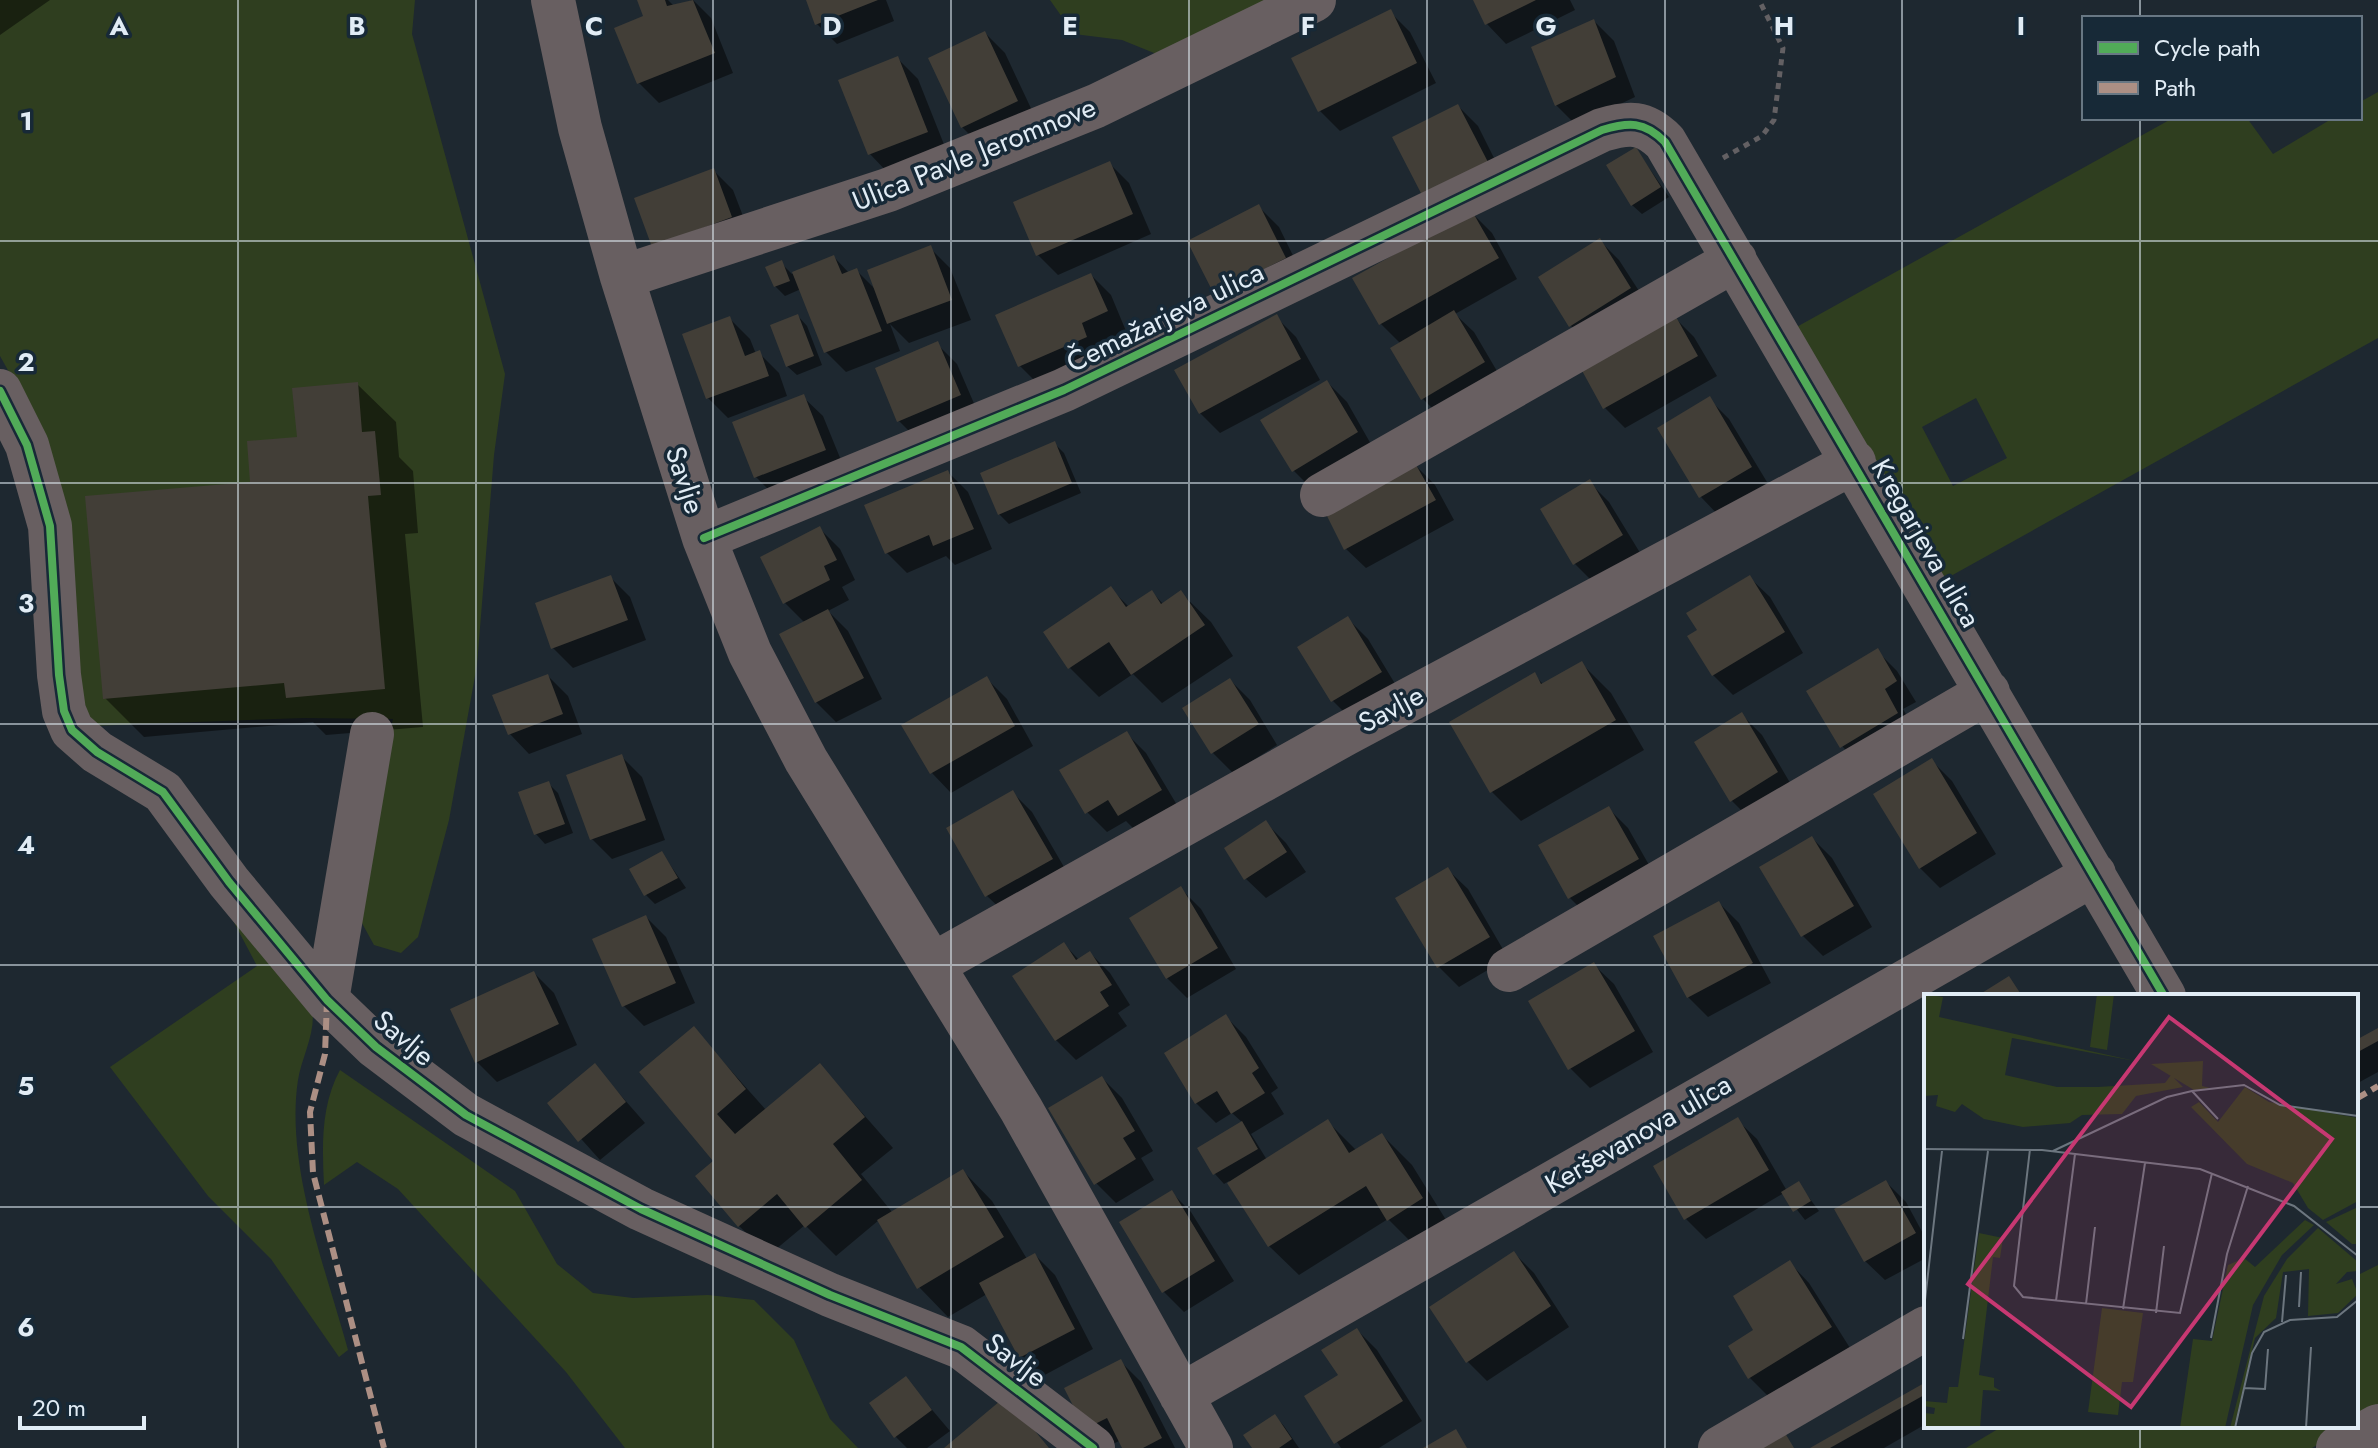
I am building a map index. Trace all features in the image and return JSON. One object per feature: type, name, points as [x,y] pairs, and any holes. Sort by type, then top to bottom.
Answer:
[{"type":"street","name":"Savlje","points":[[553,0],[580,128],[622,277],[704,538],[736,622],[814,773],[1029,1122],[1211,1448]]},
{"type":"street","name":"Ulica Pavle Jeromnove","points":[[622,277],[888,190],[1096,106],[1314,0]]},
{"type":"street","name":"Kregarjeva ulica","points":[[1638,123],[1665,142],[2163,994]]},
{"type":"street","name":"Čemažarjeva ulica","points":[[704,538],[1064,390],[1602,130],[1638,123]]},
{"type":"street","points":[[1322,495],[1735,260]]},
{"type":"street","name":"Savlje","points":[[0,391],[27,445],[50,526],[59,675],[64,711],[72,730],[97,752],[163,792],[229,882],[327,1000],[376,1047],[466,1115],[641,1209],[830,1295],[961,1347],[1093,1448]]},
{"type":"street","name":"Savlje","points":[[934,964],[1345,734],[1854,462]]},
{"type":"street","points":[[1509,970],[1988,692]]},
{"type":"street","points":[[327,1000],[372,734]]},
{"type":"street","name":"Kerševanova ulica","points":[[1181,1395],[2094,874]]},
{"type":"street","points":[[1720,1448],[1924,1329]]},
{"type":"street","points":[[2338,1448],[2378,1426]]},
{"type":"path","points":[[1703,207],[1723,157],[1762,136],[1774,120],[1783,48],[1759,0]]},
{"type":"green space","points":[[0,0],[415,0],[412,34],[505,374],[494,455],[477,665],[449,820],[418,937],[401,953],[374,945],[357,914],[379,779],[393,719],[304,718],[90,726],[79,717],[14,381],[0,356]]},
{"type":"green space","points":[[1050,0],[1271,0],[1159,55],[1122,40],[1074,34]]},
{"type":"green space","points":[[2378,92],[2378,338],[1940,582],[1793,329],[2169,120],[2248,120],[2273,154],[2330,120],[2362,120],[2362,101]],"holes":[[[1976,398],[2007,458],[1953,486],[1922,427]]]},
{"type":"green space","points":[[229,913],[305,990],[312,1008],[312,1029],[298,1080],[297,1147],[310,1216],[348,1350],[339,1357],[271,1259],[208,1196],[110,1067],[257,966]]},
{"type":"green space","points":[[340,1070],[515,1191],[557,1264],[593,1293],[633,1298],[708,1295],[754,1300],[794,1340],[830,1419],[858,1448],[625,1448],[566,1372],[398,1189],[357,1162],[324,1185],[326,1111]]},
{"type":"green space","points":[[2378,1265],[2378,1410],[2358,1422],[2358,1275]]},
{"type":"green space","points":[[2000,1428],[2347,1428],[2312,1448],[1966,1448]]},
{"type":"building","points":[[637,0],[665,0],[667,6],[693,0],[715,53],[637,84],[614,28],[643,16]]},
{"type":"building","points":[[806,0],[878,0],[815,25]]},
{"type":"building","points":[[1473,0],[1536,0],[1485,25]]},
{"type":"building","points":[[1391,9],[1417,63],[1318,112],[1291,58]]},
{"type":"building","points":[[1594,19],[1616,77],[1555,106],[1531,47]]},
{"type":"building","points":[[985,31],[1018,101],[961,128],[928,58]]},
{"type":"building","points":[[898,56],[928,132],[868,155],[838,80]]},
{"type":"building","points":[[1458,104],[1489,164],[1423,197],[1392,137]]},
{"type":"building","points":[[1636,147],[1661,187],[1631,206],[1606,165]]},
{"type":"building","points":[[1110,161],[1133,214],[1036,256],[1013,202]]},
{"type":"building","points":[[714,168],[732,217],[652,247],[634,198]]},
{"type":"building","points":[[1259,204],[1286,258],[1214,294],[1187,241]]},
{"type":"building","points":[[1472,211],[1499,258],[1379,325],[1352,278]]},
{"type":"building","points":[[1600,238],[1631,288],[1569,327],[1538,277]]},
{"type":"building","points":[[931,245],[952,300],[887,324],[867,270]]},
{"type":"building","points":[[834,255],[842,274],[857,268],[882,331],[824,353],[792,272]]},
{"type":"building","points":[[782,260],[790,281],[774,287],[765,267]]},
{"type":"building","points":[[1091,273],[1108,311],[1082,323],[1087,337],[1018,367],[995,315]]},
{"type":"building","points":[[1454,310],[1485,362],[1421,400],[1390,348]]},
{"type":"building","points":[[798,314],[814,356],[786,367],[770,325]]},
{"type":"building","points":[[1277,314],[1301,359],[1199,414],[1174,370]]},
{"type":"building","points":[[1675,315],[1698,356],[1603,409],[1580,367]]},
{"type":"building","points":[[730,316],[745,356],[760,350],[769,376],[706,399],[682,334]]},
{"type":"building","points":[[938,341],[961,395],[897,422],[875,368]]},
{"type":"building","points":[[1327,380],[1358,432],[1292,472],[1260,420]]},
{"type":"building","points":[[358,382],[362,432],[375,431],[381,495],[368,496],[385,689],[286,698],[284,683],[103,699],[85,496],[250,482],[247,441],[297,437],[292,388]]},
{"type":"building","points":[[804,394],[826,450],[754,478],[732,422]]},
{"type":"building","points":[[1710,396],[1752,467],[1699,498],[1657,428]]},
{"type":"building","points":[[1055,441],[1072,483],[998,515],[980,473]]},
{"type":"building","points":[[1415,463],[1436,500],[1344,550],[1325,512]]},
{"type":"building","points":[[948,470],[974,529],[933,546],[929,535],[885,554],[864,505]]},
{"type":"building","points":[[1590,479],[1623,535],[1573,565],[1540,509]]},
{"type":"building","points":[[820,526],[837,560],[824,566],[830,580],[783,604],[760,557]]},
{"type":"building","points":[[611,575],[628,620],[551,649],[535,603]]},
{"type":"building","points":[[1750,575],[1785,632],[1712,676],[1687,636],[1697,630],[1686,613]]},
{"type":"building","points":[[1111,586],[1126,607],[1152,590],[1161,604],[1181,590],[1205,625],[1131,675],[1109,642],[1068,669],[1043,632]]},
{"type":"building","points":[[828,609],[864,678],[815,703],[779,634]]},
{"type":"building","points":[[1348,616],[1382,672],[1331,702],[1297,647]]},
{"type":"building","points":[[1878,648],[1897,681],[1885,689],[1898,713],[1840,748],[1806,691]]},
{"type":"building","points":[[1582,661],[1616,720],[1490,793],[1449,722],[1535,672],[1541,684]]},
{"type":"building","points":[[548,674],[563,714],[508,735],[492,695]]},
{"type":"building","points":[[987,676],[1015,726],[930,774],[901,725]]},
{"type":"building","points":[[1230,678],[1259,724],[1211,754],[1182,708]]},
{"type":"building","points":[[1742,712],[1778,772],[1730,802],[1694,742]]},
{"type":"building","points":[[1127,731],[1162,790],[1118,816],[1108,800],[1085,814],[1059,770]]},
{"type":"building","points":[[622,754],[646,820],[590,840],[566,775]]},
{"type":"building","points":[[1932,758],[1977,833],[1919,869],[1873,794]]},
{"type":"building","points":[[549,781],[565,824],[534,835],[518,792]]},
{"type":"building","points":[[1013,790],[1053,859],[985,897],[946,828]]},
{"type":"building","points":[[1609,806],[1639,859],[1568,899],[1538,845]]},
{"type":"building","points":[[1266,820],[1287,852],[1244,880],[1224,848]]},
{"type":"building","points":[[1812,836],[1854,906],[1801,937],[1759,867]]},
{"type":"building","points":[[662,851],[678,878],[644,896],[629,869]]},
{"type":"building","points":[[1448,867],[1490,937],[1437,968],[1395,898]]},
{"type":"building","points":[[1181,886],[1218,948],[1166,979],[1129,918]]},
{"type":"building","points":[[1719,901],[1753,963],[1687,998],[1653,936]]},
{"type":"building","points":[[646,915],[676,983],[622,1007],[592,939]]},
{"type":"building","points":[[1064,942],[1076,960],[1090,951],[1112,985],[1100,992],[1109,1006],[1055,1041],[1012,976]]},
{"type":"building","points":[[1594,962],[1635,1031],[1568,1070],[1528,1001]]},
{"type":"building","points":[[534,971],[559,1024],[475,1063],[450,1009]]},
{"type":"building","points":[[2009,976],[2021,994],[1980,994]]},
{"type":"building","points":[[1226,1014],[1259,1068],[1252,1073],[1265,1093],[1231,1114],[1217,1091],[1195,1104],[1164,1053]]},
{"type":"building","points":[[694,1026],[746,1089],[717,1114],[735,1134],[820,1063],[865,1117],[833,1144],[862,1180],[805,1228],[777,1194],[738,1227],[695,1176],[713,1161],[639,1072]]},
{"type":"building","points":[[2378,1028],[2378,1041],[2358,1052],[2358,1039]]},
{"type":"building","points":[[595,1063],[626,1102],[578,1142],[547,1103]]},
{"type":"building","points":[[1102,1076],[1135,1131],[1123,1138],[1136,1159],[1094,1185],[1048,1108]]},
{"type":"building","points":[[1738,1117],[1769,1170],[1684,1220],[1653,1166]]},
{"type":"building","points":[[1328,1119],[1349,1153],[1382,1133],[1423,1198],[1387,1221],[1366,1186],[1268,1247],[1227,1183]]},
{"type":"building","points":[[1242,1121],[1258,1149],[1213,1175],[1197,1148]]},
{"type":"building","points":[[963,1169],[1004,1237],[917,1289],[877,1220]]},
{"type":"building","points":[[1886,1180],[1916,1233],[1864,1262],[1834,1209]]},
{"type":"building","points":[[1799,1181],[1811,1201],[1793,1212],[1781,1192]]},
{"type":"building","points":[[1172,1190],[1215,1261],[1162,1293],[1119,1222]]},
{"type":"building","points":[[1514,1251],[1551,1306],[1466,1363],[1429,1307]]},
{"type":"building","points":[[1035,1253],[1075,1329],[1019,1358],[979,1283]]},
{"type":"building","points":[[1790,1260],[1832,1327],[1748,1379],[1728,1346],[1753,1330],[1733,1296]]},
{"type":"building","points":[[1357,1328],[1403,1401],[1334,1444],[1304,1396],[1338,1375],[1321,1350]]},
{"type":"building","points":[[1121,1359],[1162,1438],[1143,1448],[1122,1448],[1107,1418],[1085,1429],[1064,1388]]},
{"type":"building","points":[[906,1376],[932,1410],[894,1438],[869,1403]]},
{"type":"building","points":[[1924,1383],[1924,1395],[1830,1448],[1810,1448]]},
{"type":"building","points":[[1006,1396],[1049,1448],[944,1448]]},
{"type":"building","points":[[1275,1414],[1292,1439],[1279,1448],[1252,1448],[1243,1435]]},
{"type":"building","points":[[1456,1429],[1467,1448],[1423,1448]]},
{"type":"building","points":[[1785,1433],[1794,1448],[1758,1448]]},
{"type":"marked path","points":[[327,1000],[325,1054],[310,1112],[313,1173],[384,1448]]},
{"type":"marked path","points":[[2358,1098],[2378,1086]]},
{"type":"cycle path","points":[[704,538],[1064,390],[1602,130],[1628,125],[1643,127],[1665,142],[2163,994]]},
{"type":"cycle path","points":[[0,391],[27,445],[50,526],[59,675],[64,711],[72,730],[97,752],[163,792],[229,882],[327,1000],[376,1047],[466,1115],[641,1209],[830,1295],[961,1347],[1093,1448]]}]
